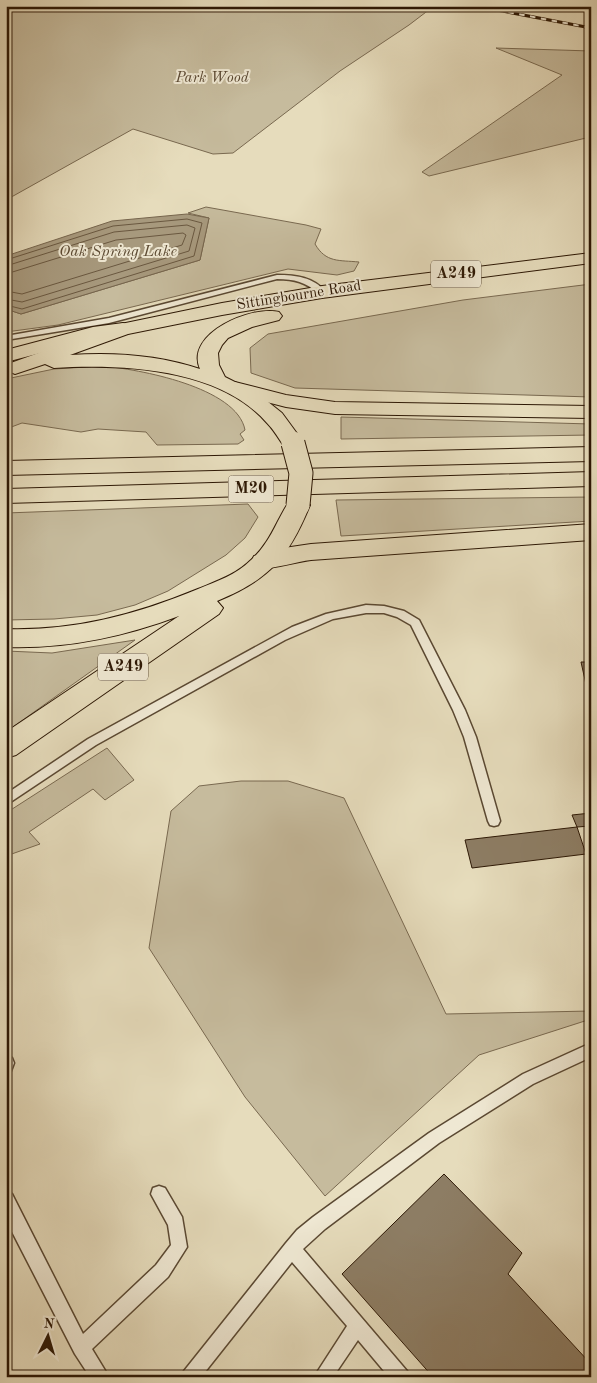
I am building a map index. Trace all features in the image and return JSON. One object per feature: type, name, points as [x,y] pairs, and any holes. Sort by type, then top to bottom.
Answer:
[{"type":"highway","name":"Sittingbourne Road","points":[[9,365],[123,329],[222,309],[322,292],[591,258]]},
{"type":"highway","name":"Sittingbourne Road","points":[[225,384],[209,370],[206,359],[211,345],[227,331],[252,320],[324,307],[480,284],[591,272]]},
{"type":"highway","points":[[9,365],[60,361],[113,361],[160,366],[286,401],[335,408],[591,412]]},
{"type":"highway","points":[[6,638],[61,637],[109,630],[159,616],[237,584],[263,562],[283,538],[298,505],[302,472],[300,460],[293,442],[279,422],[266,409],[225,384]]},
{"type":"highway","name":"M20","points":[[6,468],[591,454]]},
{"type":"highway","name":"M20","points":[[6,496],[591,479]]},
{"type":"highway","points":[[263,562],[284,556],[311,552],[591,532]]},
{"type":"highway","name":"A249","points":[[6,747],[217,602],[237,584]]},
{"type":"lane","points":[[6,338],[51,333],[172,306],[277,277],[295,277],[309,281],[322,292]]},
{"type":"lane","points":[[6,800],[92,742],[280,637],[336,614],[374,609],[396,612],[406,616],[415,623],[459,710],[470,737],[494,822]]},
{"type":"lane","points":[[190,1377],[303,1236],[434,1138],[528,1079],[591,1050]]},
{"type":"lane","points":[[82,1348],[162,1271],[179,1247],[176,1223],[159,1194]]},
{"type":"lane","points":[[6,1200],[82,1348],[100,1377]]},
{"type":"lane","points":[[292,1249],[401,1377]]},
{"type":"lane","points":[[323,1377],[357,1326]]},
{"type":"green space","name":"Park Wood","points":[[6,6],[434,6],[340,71],[233,153],[213,154],[133,129],[6,200]]},
{"type":"green space","points":[[496,48],[591,51],[591,135],[586,138],[429,176],[422,172],[562,75]]},
{"type":"green space","points":[[206,207],[321,229],[315,244],[324,255],[328,258],[359,262],[354,271],[337,275],[288,269],[58,325],[6,332],[6,309],[21,314],[200,260],[209,218],[188,213]]},
{"type":"green space","points":[[591,284],[591,397],[295,388],[251,373],[250,348],[268,334],[463,300]]},
{"type":"green space","points":[[102,366],[161,376],[206,392],[224,402],[238,415],[245,430],[240,434],[244,440],[238,444],[157,445],[146,432],[98,429],[81,432],[22,423],[6,429],[6,379],[54,369]]},
{"type":"green space","points":[[341,417],[591,424],[591,435],[341,439]]},
{"type":"green space","points":[[591,497],[591,521],[341,536],[336,500]]},
{"type":"green space","points":[[248,504],[258,517],[245,538],[226,555],[168,591],[135,605],[97,615],[54,619],[6,620],[6,513]]},
{"type":"green space","points":[[135,640],[6,732],[6,651],[52,653]]},
{"type":"green space","points":[[107,748],[134,780],[105,800],[93,789],[29,832],[40,844],[6,856],[6,813]]},
{"type":"green space","points":[[241,781],[288,781],[344,798],[446,1014],[591,1011],[591,1019],[479,1055],[325,1196],[245,1097],[149,948],[171,811],[199,786]]},
{"type":"water","name":"Oak Spring Lake","points":[[187,214],[209,218],[200,260],[21,314],[6,309],[6,256],[112,221]]},
{"type":"building","points":[[581,662],[591,662],[591,707]]},
{"type":"building","points":[[591,813],[591,826],[577,827],[572,815]]},
{"type":"building","points":[[577,827],[586,854],[472,868],[465,840]]},
{"type":"building","points":[[444,1174],[522,1253],[508,1274],[590,1363],[580,1377],[433,1377],[342,1274]]},
{"type":"railway","points":[[476,6],[591,28]]}]
